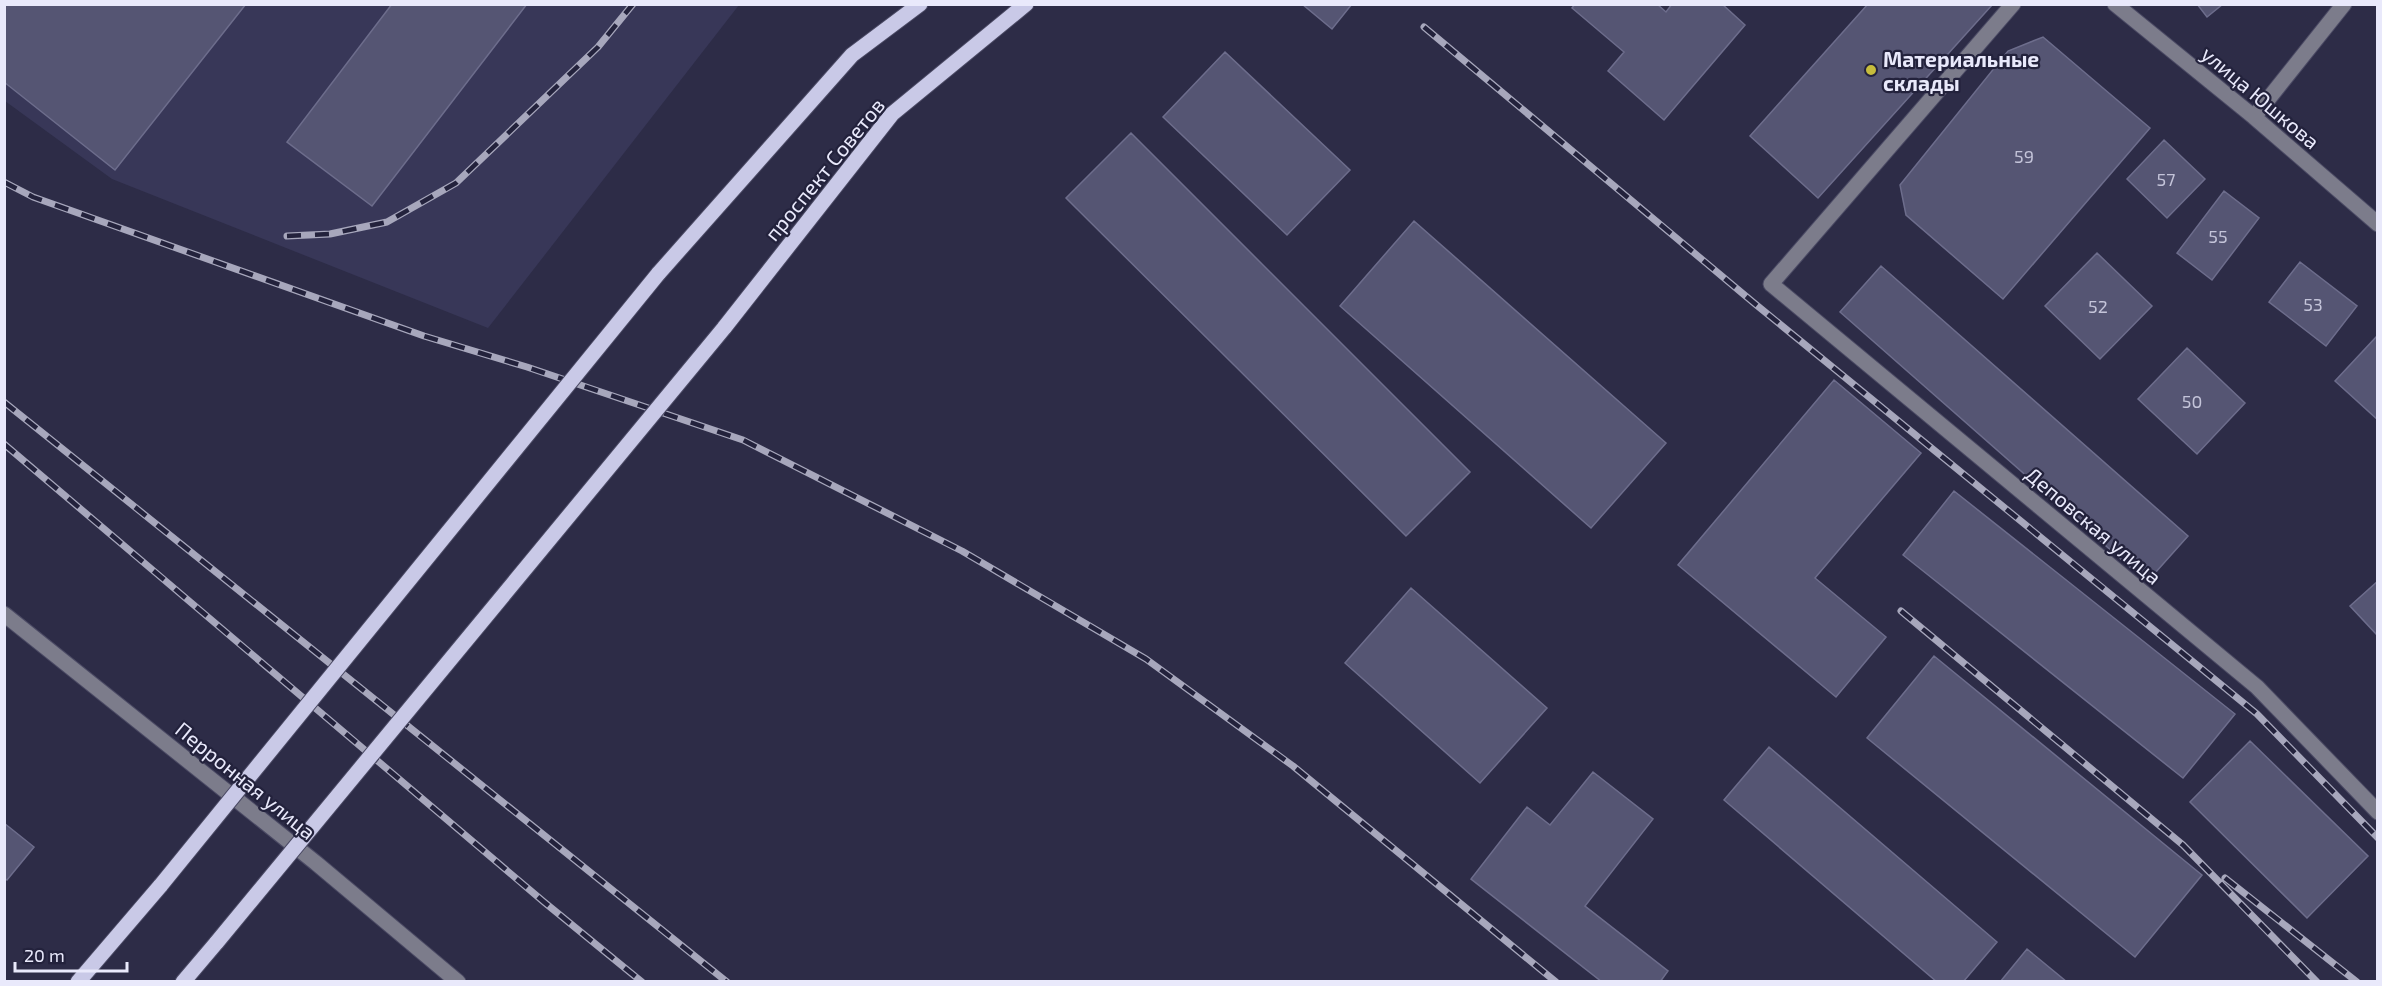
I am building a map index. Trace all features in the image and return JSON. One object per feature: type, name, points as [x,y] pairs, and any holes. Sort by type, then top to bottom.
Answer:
[{"type":"main road","points":[[78,981],[161,885],[658,274],[852,55],[920,4]]},
{"type":"main road","name":"проспект Советов","points":[[183,981],[724,328],[892,114],[1026,4]]},
{"type":"street","name":"Деповская улица","points":[[2013,4],[1771,284],[2257,687],[2378,812]]},
{"type":"street","name":"улица Юшкова","points":[[2115,4],[2254,117],[2378,224]]},
{"type":"street","points":[[2254,117],[2344,4]]},
{"type":"street","name":"Перронная улица","points":[[4,614],[260,818],[458,981]]},
{"type":"shaded area","points":[[5,5],[739,5],[488,328],[112,179],[5,101]]},
{"type":"building","points":[[4,4],[246,4],[115,170],[4,82]]},
{"type":"building","points":[[392,4],[527,4],[372,206],[287,142]]},
{"type":"building","points":[[1302,4],[1352,4],[1332,29]]},
{"type":"building","points":[[1575,4],[1657,4],[1666,12],[1672,4],[1722,4],[1745,25],[1664,120],[1608,71],[1624,52],[1572,8]]},
{"type":"building","name":"Материальные склады","points":[[1868,4],[1993,4],[1818,198],[1750,136]]},
{"type":"building","points":[[2197,4],[2223,4],[2207,17]]},
{"type":"building","points":[[2043,37],[2150,128],[2003,299],[1906,215],[1900,185],[2008,51]]},
{"type":"building","points":[[1225,52],[1350,170],[1287,235],[1163,117]]},
{"type":"building","points":[[1131,133],[1470,472],[1406,536],[1066,198]]},
{"type":"building","points":[[2164,140],[2205,179],[2167,218],[2127,179]]},
{"type":"building","points":[[2224,191],[2259,218],[2212,280],[2177,253]]},
{"type":"building","points":[[1414,221],[1666,443],[1591,528],[1340,306]]},
{"type":"building","points":[[2097,253],[2152,306],[2100,359],[2045,306]]},
{"type":"building","points":[[2300,262],[2357,306],[2326,346],[2269,302]]},
{"type":"building","points":[[1881,266],[2188,536],[2147,582],[1840,312]]},
{"type":"building","points":[[2378,335],[2378,420],[2335,381]]},
{"type":"building","points":[[2187,348],[2245,403],[2197,454],[2138,399]]},
{"type":"building","points":[[1834,380],[1921,453],[1815,578],[1886,637],[1836,697],[1678,565]]},
{"type":"building","points":[[1954,491],[2235,714],[2183,778],[1903,555]]},
{"type":"building","points":[[2378,581],[2378,636],[2350,606]]},
{"type":"building","points":[[1411,588],[1547,708],[1480,783],[1345,663]]},
{"type":"building","points":[[1934,656],[2202,875],[2135,957],[1867,738]]},
{"type":"building","points":[[2250,741],[2368,856],[2307,918],[2190,802]]},
{"type":"building","points":[[1769,747],[1997,942],[1963,982],[1937,982],[1724,800]]},
{"type":"building","points":[[1593,772],[1653,819],[1585,906],[1668,971],[1660,982],[1602,982],[1471,879],[1527,807],[1550,825]]},
{"type":"building","points":[[4,823],[34,847],[7,880],[4,878]]},
{"type":"building","points":[[2027,949],[2067,982],[2000,982]]},
{"type":"railway","points":[[287,236],[330,234],[387,222],[456,183],[598,47],[633,4]]},
{"type":"railway","points":[[1424,27],[1754,303],[2257,714],[2378,838]]},
{"type":"railway","points":[[4,182],[33,197],[424,336],[527,367],[743,440],[962,551],[1146,659],[1293,766],[1556,982]]},
{"type":"railway","points":[[4,402],[727,982]]},
{"type":"railway","points":[[4,444],[544,902],[642,982]]},
{"type":"railway","points":[[1901,611],[2183,845],[2317,982]]},
{"type":"railway","points":[[2225,878],[2357,982]]},
{"type":"place","name":"Материальные склады","points":[[1871,70]]}]
